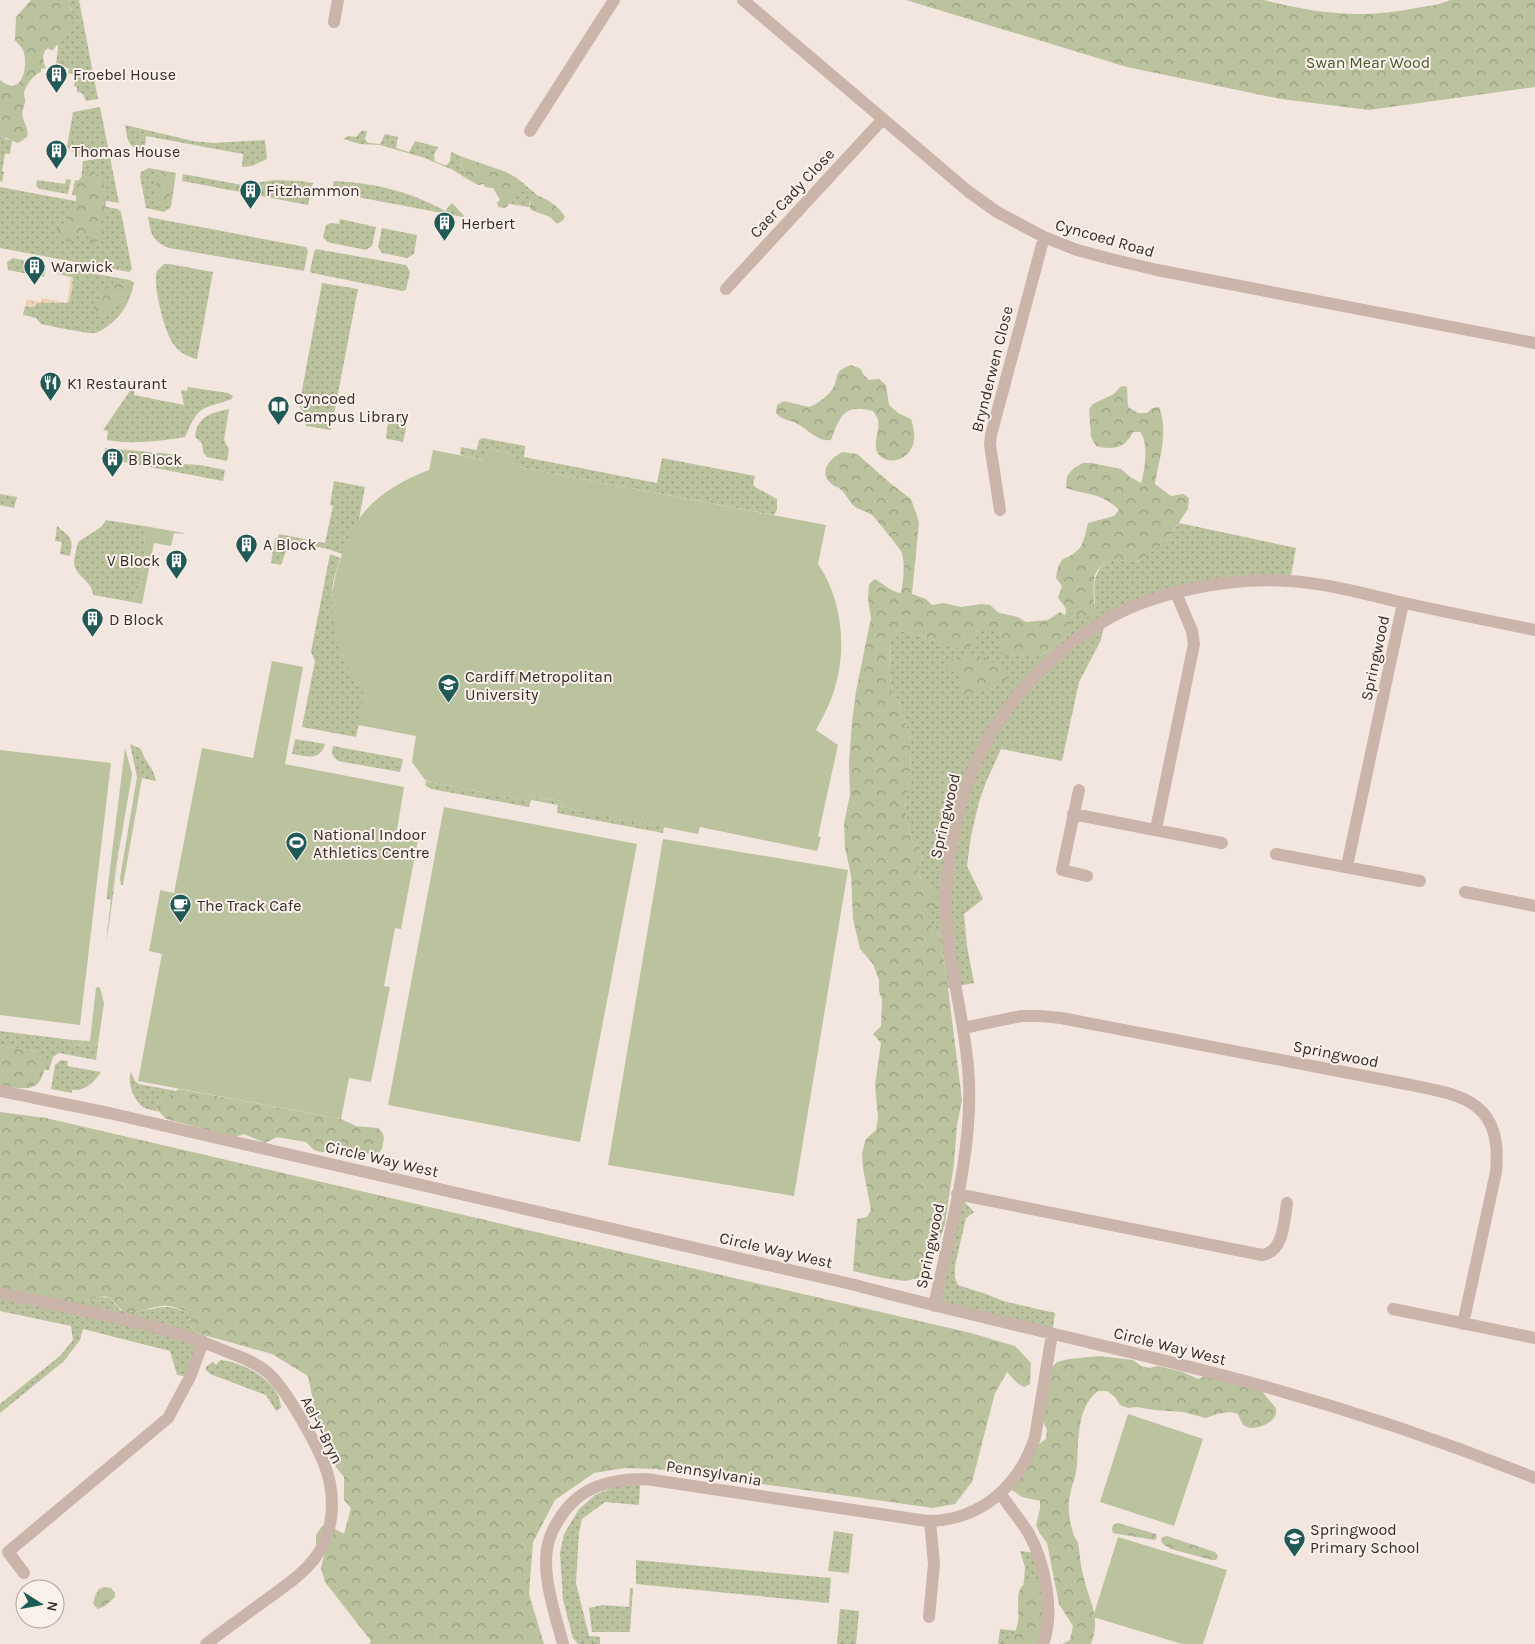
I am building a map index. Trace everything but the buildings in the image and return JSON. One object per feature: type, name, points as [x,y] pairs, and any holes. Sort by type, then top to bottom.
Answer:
[{"type":"street","points":[[334,22],[338,0]]},
{"type":"street","points":[[530,131],[614,0]]},
{"type":"street","name":"Cyncoed Road","points":[[743,0],[985,204],[1019,225],[1044,237],[1077,250],[1157,270],[1535,344]]},
{"type":"street","name":"Caer Cady Close","points":[[726,289],[882,119]]},
{"type":"street","name":"Brynderwen Close","points":[[1000,510],[990,445],[991,435],[1044,237]]},
{"type":"street","name":"Springwood","points":[[934,1306],[957,1194],[965,1148],[969,1105],[967,1057],[948,937],[946,896],[950,856],[964,791],[975,763],[1007,709],[1034,677],[1054,657],[1105,620],[1131,608],[1176,593],[1222,583],[1254,580],[1290,581],[1343,590],[1535,630]]},
{"type":"street","points":[[1156,829],[1194,644],[1192,631],[1176,593]]},
{"type":"street","name":"Springwood","points":[[1347,866],[1404,603]]},
{"type":"street","points":[[1078,790],[1062,870],[1087,876]]},
{"type":"street","points":[[1073,814],[1222,843]]},
{"type":"street","points":[[1276,854],[1420,881]]},
{"type":"street","points":[[1465,892],[1535,906]]},
{"type":"street","name":"Springwood","points":[[963,1028],[1020,1016],[1061,1018],[1429,1089],[1470,1101],[1481,1110],[1491,1123],[1496,1139],[1497,1155],[1496,1172],[1463,1324]]},
{"type":"street","name":"Circle Way West","points":[[0,1091],[108,1113],[855,1285],[934,1306],[1198,1369],[1339,1408],[1442,1442],[1535,1478]]},
{"type":"street","name":"Springwood","points":[[957,1194],[1262,1255],[1270,1254],[1277,1247],[1287,1203]]},
{"type":"street","name":"Ael-y-Bryn","points":[[0,1293],[149,1325],[203,1342],[258,1366],[277,1382],[319,1452],[329,1479],[331,1498],[330,1526],[317,1556],[294,1579],[206,1644]]},
{"type":"street","points":[[1393,1309],[1535,1338]]},
{"type":"street","name":"Pennsylvania","points":[[563,1644],[550,1593],[546,1562],[547,1545],[553,1529],[562,1514],[584,1492],[596,1486],[614,1481],[646,1479],[930,1521],[961,1516],[978,1509],[1000,1493],[1022,1468],[1030,1452],[1035,1437],[1052,1334]]},
{"type":"street","points":[[24,1573],[8,1552],[168,1418],[190,1378],[203,1342]]},
{"type":"street","points":[[1000,1493],[1028,1532],[1038,1555],[1049,1611],[1048,1626],[1043,1644]]},
{"type":"street","points":[[929,1617],[934,1564],[930,1521]]},
{"type":"green space","points":[[31,0],[71,0],[68,1],[75,20],[70,24],[68,35],[60,38],[59,46],[57,45],[53,50],[48,48],[44,52],[43,58],[46,69],[41,68],[41,72],[26,87],[22,113],[27,129],[27,137],[18,143],[0,136],[0,80],[7,85],[13,86],[18,84],[24,73],[24,53],[15,40],[16,17]]},
{"type":"green space","points":[[79,0],[98,99],[86,101],[82,93],[77,92],[77,87],[74,86],[76,75],[68,73],[69,68],[56,65],[59,39],[69,33],[72,10],[68,5],[68,1]]},
{"type":"green space","name":"Swan Mear Wood","points":[[906,0],[1264,0],[1321,12],[1358,14],[1396,11],[1433,5],[1450,0],[1535,0],[1535,87],[1369,110],[1281,99],[1127,67]]},
{"type":"green space","points":[[100,107],[109,152],[80,157],[67,147],[73,112]]},
{"type":"green space","points":[[125,125],[193,141],[214,143],[265,140],[267,159],[252,166],[242,167],[243,154],[146,136],[145,151],[129,142]]},
{"type":"green space","points":[[361,131],[367,131],[365,139],[368,143],[380,144],[385,134],[398,137],[396,148],[409,152],[415,141],[438,147],[434,155],[435,161],[444,165],[447,165],[450,161],[451,152],[463,157],[461,165],[467,179],[453,170],[425,158],[380,145],[360,144],[343,139],[349,136],[356,137]]},
{"type":"green space","points":[[0,136],[12,140],[10,154],[5,154],[2,182],[0,181]]},
{"type":"green space","points":[[110,157],[119,203],[72,195],[75,180],[81,181],[83,161]]},
{"type":"green space","points":[[463,157],[506,172],[517,178],[518,192],[505,208],[498,207],[497,202],[500,200],[493,188],[485,187],[484,184],[478,185],[467,179],[461,165]]},
{"type":"green space","points":[[149,168],[176,173],[171,207],[164,212],[146,208],[140,176],[141,172]]},
{"type":"green space","points":[[91,171],[100,178],[105,188],[106,201],[104,212],[97,223],[103,230],[103,233],[99,241],[90,243],[90,236],[75,235],[70,242],[58,238],[56,229],[68,226],[69,216],[76,207],[76,183],[86,172]]},
{"type":"green space","points":[[164,174],[173,177],[174,180],[169,204],[165,206],[159,205],[156,190],[158,175]]},
{"type":"green space","points":[[183,174],[242,185],[275,180],[313,183],[308,205],[182,181]]},
{"type":"green space","points":[[517,178],[537,195],[529,203],[529,207],[510,204],[518,189]]},
{"type":"green space","points":[[66,179],[71,180],[68,194],[39,189],[36,185],[37,180],[65,184]]},
{"type":"green space","points":[[334,181],[391,189],[418,198],[445,211],[452,203],[464,216],[331,192]]},
{"type":"green space","points":[[0,187],[118,209],[121,212],[132,269],[129,272],[0,248]]},
{"type":"green space","points":[[537,195],[549,201],[560,210],[565,217],[562,221],[557,224],[550,217],[531,210],[530,204]]},
{"type":"green space","points":[[148,217],[306,247],[308,251],[304,271],[169,248],[159,243],[153,236]]},
{"type":"green space","points":[[340,219],[376,227],[372,246],[366,250],[327,242],[323,237],[326,225],[331,223],[339,224]]},
{"type":"green space","points":[[382,228],[417,235],[414,254],[407,258],[382,253],[378,247]]},
{"type":"green space","points":[[316,249],[406,265],[410,272],[406,290],[402,291],[312,273],[310,271]]},
{"type":"green space","points":[[13,258],[44,264],[46,268],[44,277],[8,270],[7,262]]},
{"type":"green space","points":[[164,264],[213,272],[197,359],[187,356],[179,350],[170,339],[167,331],[160,309],[156,286],[157,271]]},
{"type":"green space","points":[[57,267],[130,280],[134,283],[131,295],[114,321],[101,331],[95,333],[41,324],[36,318],[23,315],[25,306],[34,307],[37,303],[66,303],[69,301],[73,278],[53,273]]},
{"type":"green space","points":[[115,281],[120,281],[127,285],[127,299],[118,306],[109,308],[102,318],[97,316],[93,309],[96,304],[100,304],[103,298],[99,295],[99,291],[107,289]]},
{"type":"green space","points":[[322,283],[358,289],[331,430],[306,426],[304,414],[299,406]]},
{"type":"green space","points":[[851,365],[861,369],[869,380],[879,379],[886,385],[889,405],[898,413],[911,419],[914,430],[913,446],[902,458],[887,460],[877,452],[878,421],[873,411],[863,409],[849,410],[837,424],[831,440],[817,437],[798,424],[784,419],[776,413],[777,405],[784,401],[809,407],[818,402],[834,387],[840,370]]},
{"type":"green space","points":[[134,385],[134,395],[184,405],[181,390],[187,391],[188,387],[228,393],[233,396],[232,399],[201,410],[185,437],[136,442],[107,440],[108,431],[103,430]]},
{"type":"green space","points":[[1120,387],[1127,387],[1128,407],[1138,413],[1147,413],[1152,408],[1159,407],[1162,417],[1163,436],[1155,484],[1171,496],[1183,494],[1189,498],[1188,509],[1168,538],[1159,547],[1136,562],[1120,560],[1105,562],[1095,575],[1094,613],[1086,618],[1070,614],[1058,598],[1062,586],[1056,578],[1059,564],[1079,549],[1084,540],[1088,523],[1114,516],[1119,510],[1113,504],[1100,497],[1066,488],[1067,476],[1074,468],[1083,463],[1092,463],[1121,469],[1141,483],[1145,464],[1145,442],[1140,432],[1133,432],[1126,442],[1113,448],[1096,446],[1091,437],[1089,409],[1093,404],[1114,394]]},
{"type":"green space","points":[[229,409],[224,440],[229,450],[227,461],[207,457],[203,452],[202,443],[195,437],[196,430],[206,417]]},
{"type":"green space","points":[[389,417],[408,419],[403,442],[386,437]]},
{"type":"green space","points":[[483,438],[525,446],[524,457],[657,483],[662,458],[755,476],[753,484],[777,499],[777,510],[774,515],[513,466],[515,454],[487,449],[485,460],[460,455],[461,447],[477,450],[479,440]]},
{"type":"green space","points":[[105,448],[171,454],[183,464],[225,470],[223,481],[103,458]]},
{"type":"green space","points":[[487,449],[515,454],[513,466],[826,525],[818,564],[827,579],[838,612],[841,647],[840,665],[836,682],[829,703],[816,730],[838,745],[818,836],[821,837],[817,851],[700,827],[698,834],[561,807],[562,801],[530,796],[528,801],[433,783],[425,780],[412,762],[416,736],[358,725],[364,694],[343,658],[336,639],[333,620],[334,580],[348,540],[362,514],[379,497],[411,477],[429,470],[433,450],[484,460]]},
{"type":"green space","points":[[842,452],[857,454],[911,499],[919,522],[912,594],[926,599],[932,605],[944,603],[961,607],[981,604],[990,605],[999,613],[1018,617],[1026,622],[1048,620],[1060,612],[1072,620],[1069,635],[1041,655],[1005,657],[999,648],[1001,635],[995,630],[979,630],[974,642],[966,650],[896,630],[889,638],[892,692],[900,704],[911,742],[910,782],[905,800],[907,820],[912,841],[921,849],[923,859],[917,867],[921,879],[938,898],[935,909],[927,916],[933,928],[940,934],[962,1100],[957,1125],[954,1163],[945,1224],[930,1266],[923,1277],[905,1281],[853,1271],[857,1219],[867,1217],[871,1210],[862,1153],[866,1139],[876,1130],[878,1118],[875,1085],[881,1043],[873,1034],[881,1026],[882,1000],[879,991],[879,980],[873,964],[860,949],[853,919],[851,875],[845,848],[844,823],[850,795],[849,764],[856,691],[871,618],[868,599],[869,584],[875,579],[901,593],[904,572],[901,551],[874,517],[854,506],[842,491],[828,480],[825,471],[829,463]]},
{"type":"green space","points":[[334,481],[365,487],[359,519],[342,554],[300,543],[298,547],[295,544],[289,547],[281,565],[271,563],[275,538],[278,538],[279,534],[325,543],[333,506],[330,505]]},
{"type":"green space","points":[[0,494],[17,497],[14,508],[0,505]]},
{"type":"green space","points":[[106,520],[144,526],[143,570],[138,591],[132,602],[93,595],[90,586],[75,568],[74,561],[78,542],[101,527]]},
{"type":"green space","points":[[1179,523],[1296,548],[1290,581],[1222,583],[1105,620],[1101,640],[1079,682],[1062,761],[1001,749],[986,782],[971,836],[967,866],[983,899],[964,914],[967,946],[974,983],[948,988],[940,934],[933,928],[927,916],[931,889],[921,879],[917,867],[923,859],[921,849],[912,841],[907,820],[905,800],[910,782],[911,742],[900,704],[892,692],[889,638],[896,630],[965,649],[974,642],[979,630],[996,630],[1001,635],[1005,656],[1041,655],[1069,635],[1071,620],[1065,616],[1066,609],[1095,603],[1095,581],[1098,572],[1105,562],[1120,560],[1137,562],[1168,538]]},
{"type":"green space","points":[[57,526],[70,539],[72,545],[70,556],[60,554],[62,542],[55,541]]},
{"type":"green space","points":[[144,526],[184,533],[174,533],[171,546],[154,543],[142,604],[132,602],[138,591],[143,570]]},
{"type":"green space","points":[[330,554],[340,558],[333,582],[332,599],[342,656],[357,684],[365,694],[356,737],[302,727],[315,661],[311,652]]},
{"type":"green space","points":[[970,656],[982,657],[996,664],[1005,672],[1005,681],[998,686],[983,689],[971,696],[964,697],[959,691],[962,676],[957,672],[948,671],[945,666],[949,660]]},
{"type":"green space","name":"National Indoor Athletics Centre","points":[[272,661],[303,667],[285,764],[404,787],[397,830],[419,834],[401,929],[395,928],[384,986],[390,987],[371,1082],[349,1078],[341,1119],[138,1081],[162,954],[149,951],[160,890],[174,893],[202,748],[253,758]]},
{"type":"green space","points":[[295,739],[325,744],[323,750],[316,756],[302,756],[292,754]]},
{"type":"green space","points":[[130,744],[141,749],[156,781],[137,777]]},
{"type":"green space","points":[[333,746],[403,759],[400,772],[338,761],[332,754]]},
{"type":"green space","points":[[125,748],[132,774],[121,839],[119,841],[112,893],[107,893]]},
{"type":"green space","points":[[0,750],[111,763],[80,1025],[0,1015]]},
{"type":"green space","points":[[137,777],[142,778],[123,885],[121,885],[120,878]]},
{"type":"green space","points":[[425,781],[528,801],[529,796],[562,801],[561,807],[664,827],[663,833],[557,813],[558,805],[531,800],[529,807],[431,789],[425,785]]},
{"type":"green space","points":[[444,807],[637,844],[580,1142],[388,1105]]},
{"type":"green space","points":[[121,839],[106,942],[111,900],[107,899],[107,893],[112,893],[119,841]]},
{"type":"green space","points":[[663,839],[848,870],[794,1196],[608,1165]]},
{"type":"green space","points":[[96,988],[100,988],[104,1003],[98,1044],[93,1046],[74,1044],[72,1043],[73,1040],[90,1041]]},
{"type":"green space","points":[[0,1031],[73,1040],[72,1043],[74,1044],[93,1046],[98,1044],[96,1060],[59,1053],[53,1057],[49,1070],[44,1070],[46,1064],[34,1051],[0,1045]]},
{"type":"green space","points":[[0,1045],[34,1051],[45,1056],[46,1065],[37,1084],[26,1088],[0,1086]]},
{"type":"green space","points":[[61,1060],[68,1061],[67,1066],[101,1072],[89,1085],[81,1089],[72,1090],[72,1093],[51,1089],[55,1065]]},
{"type":"green space","points":[[131,1072],[135,1081],[139,1084],[176,1091],[158,1102],[156,1108],[159,1112],[145,1108],[139,1104],[132,1091]]},
{"type":"green space","points":[[179,1089],[341,1119],[356,1126],[378,1128],[384,1138],[382,1149],[378,1153],[346,1156],[340,1154],[335,1148],[327,1152],[314,1150],[306,1142],[277,1137],[265,1143],[244,1134],[235,1137],[169,1120],[156,1108],[158,1102]]},
{"type":"green space","points":[[0,1112],[46,1118],[971,1333],[1015,1346],[1031,1363],[1030,1384],[1024,1387],[1017,1383],[1007,1372],[995,1393],[972,1482],[955,1504],[933,1508],[656,1469],[625,1468],[594,1473],[555,1500],[533,1542],[529,1594],[544,1644],[369,1644],[371,1641],[325,1582],[321,1568],[325,1551],[316,1544],[316,1535],[322,1526],[328,1525],[344,1534],[351,1508],[344,1500],[344,1477],[336,1467],[317,1420],[308,1376],[272,1354],[193,1332],[188,1313],[169,1306],[128,1312],[122,1310],[107,1297],[64,1302],[0,1288]]},
{"type":"green space","points":[[957,1194],[974,1212],[966,1218],[955,1266],[955,1278],[958,1285],[1003,1301],[1055,1313],[1052,1334],[934,1306]]},
{"type":"green space","points":[[0,1288],[64,1302],[101,1297],[110,1298],[120,1310],[125,1311],[164,1307],[174,1308],[188,1313],[193,1332],[207,1336],[190,1377],[177,1375],[170,1351],[83,1329],[80,1340],[64,1361],[0,1413],[0,1404],[60,1356],[73,1340],[71,1326],[0,1311]]},
{"type":"green space","points":[[1099,1356],[1133,1360],[1141,1366],[1149,1368],[1158,1366],[1183,1372],[1198,1379],[1206,1376],[1260,1389],[1275,1407],[1276,1412],[1273,1419],[1265,1425],[1251,1428],[1243,1425],[1238,1414],[1230,1412],[1206,1418],[1183,1412],[1137,1407],[1128,1408],[1120,1405],[1115,1397],[1107,1391],[1098,1391],[1091,1398],[1086,1406],[1080,1425],[1076,1469],[1069,1500],[1069,1509],[1073,1533],[1078,1543],[1085,1584],[1095,1616],[1094,1634],[1091,1644],[1062,1644],[1070,1640],[1073,1626],[1059,1604],[1047,1543],[1036,1525],[1040,1501],[1022,1497],[1012,1490],[1012,1479],[1036,1446],[1046,1439],[1047,1430],[1042,1419],[1051,1368],[1057,1362],[1069,1359]]},
{"type":"green space","points":[[220,1360],[249,1369],[267,1381],[279,1398],[281,1408],[276,1411],[266,1395],[210,1374],[205,1369],[213,1362],[216,1365]]},
{"type":"green space","points":[[1128,1414],[1203,1439],[1174,1526],[1100,1502]]},
{"type":"green space","points":[[620,1485],[640,1485],[639,1505],[605,1502],[582,1519],[579,1533],[576,1583],[589,1636],[600,1637],[600,1644],[578,1644],[573,1638],[563,1600],[560,1553],[564,1534],[579,1509],[595,1495]]},
{"type":"green space","points":[[1118,1523],[1156,1534],[1157,1537],[1155,1540],[1113,1533],[1113,1525]]},
{"type":"green space","points":[[834,1531],[853,1534],[849,1573],[828,1571]]},
{"type":"green space","points":[[1167,1536],[1215,1552],[1218,1556],[1216,1560],[1212,1560],[1171,1549],[1161,1541],[1162,1537]]},
{"type":"green space","points":[[1118,1537],[1227,1570],[1203,1644],[1182,1644],[1093,1617]]},
{"type":"green space","points":[[1020,1551],[1037,1553],[1042,1568],[1043,1644],[998,1644],[1000,1629],[1018,1631],[1025,1567]]},
{"type":"green space","points":[[636,1560],[831,1578],[829,1603],[636,1584]]},
{"type":"green space","points":[[1032,1581],[1039,1587],[1045,1607],[1045,1617],[1038,1644],[1010,1644],[1016,1630],[1019,1591],[1026,1583]]},
{"type":"green space","points":[[104,1587],[111,1588],[115,1593],[115,1597],[105,1606],[98,1609],[93,1604],[95,1596],[99,1589]]},
{"type":"green space","points":[[630,1588],[633,1588],[630,1632],[592,1632],[589,1608],[602,1605],[629,1607]]},
{"type":"green space","points":[[840,1609],[859,1611],[856,1644],[837,1644]]},
{"type":"sand","points":[[71,277],[73,283],[72,290],[67,303]]},
{"type":"sand","points":[[42,298],[67,303],[37,303],[34,307],[25,306],[27,299],[41,302]]},
{"type":"place","name":"Froebel House","points":[[57,93]]},
{"type":"place","name":"Thomas House","points":[[56,170]]},
{"type":"place","name":"Fitzhammon","points":[[250,209]]},
{"type":"place","name":"Herbert","points":[[445,242]]},
{"type":"place","name":"Warwick","points":[[35,285]]},
{"type":"place","name":"K1 Restaurant","points":[[51,402]]},
{"type":"place","name":"Cyncoed Campus Library","points":[[278,426]]},
{"type":"place","name":"B Block","points":[[112,478]]},
{"type":"place","name":"A Block","points":[[247,563]]},
{"type":"place","name":"V Block","points":[[176,579]]},
{"type":"place","name":"D Block","points":[[93,638]]},
{"type":"place","name":"Cardiff Metropolitan University","points":[[449,704]]},
{"type":"place","name":"National Indoor Athletics Centre","points":[[297,862]]},
{"type":"place","name":"The Track Cafe","points":[[181,924]]},
{"type":"place","name":"Springwood Primary School","points":[[1294,1557]]}]
